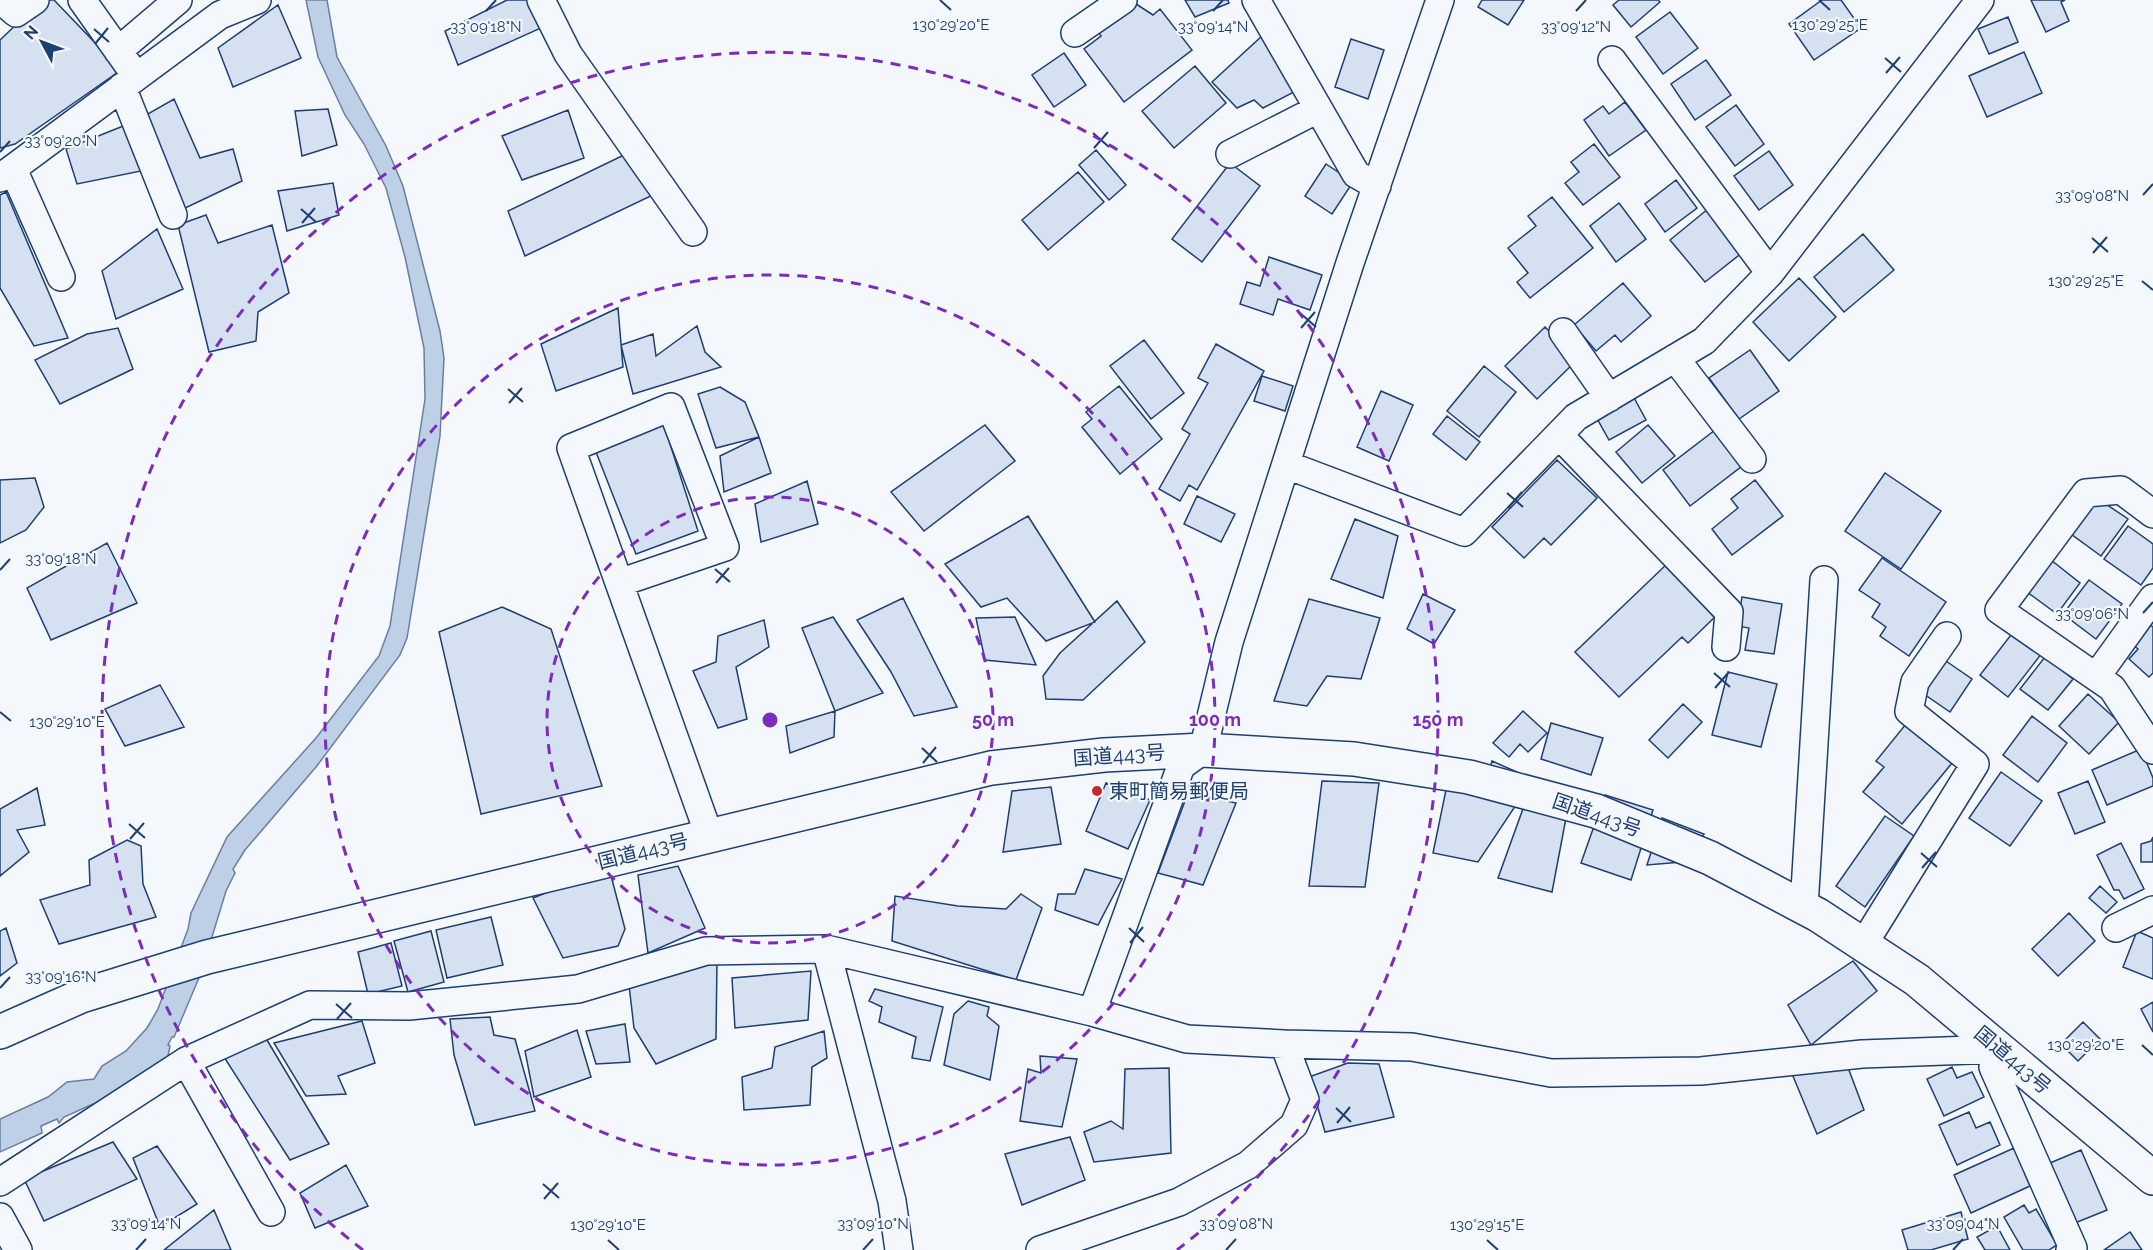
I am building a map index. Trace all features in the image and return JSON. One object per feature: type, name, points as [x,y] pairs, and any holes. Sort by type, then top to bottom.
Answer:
[{"type":"highway","name":"国道443号","points":[[0,1032],[81,996],[207,957],[991,768],[1104,754],[1203,750],[1354,759],[1492,783],[1596,811],[1710,858],[1804,907],[1917,980],[2153,1178]]},
{"type":"street","points":[[1,0],[16,13],[35,0]]},
{"type":"street","points":[[82,0],[118,51],[173,215]]},
{"type":"street","points":[[118,51],[178,0]]},
{"type":"street","points":[[62,277],[6,174],[220,15],[257,0]]},
{"type":"street","points":[[541,0],[568,54],[693,232]]},
{"type":"street","points":[[1075,33],[1123,0]]},
{"type":"street","points":[[1256,0],[1356,174],[1377,186]]},
{"type":"street","points":[[1092,1012],[1180,766],[1203,750],[1229,642],[1440,0]]},
{"type":"street","points":[[1287,465],[1464,531],[1576,417],[1704,341],[1770,273],[1980,0]]},
{"type":"street","points":[[1612,60],[1770,273]]},
{"type":"street","points":[[1230,154],[1318,109]]},
{"type":"street","points":[[1563,332],[1609,398]]},
{"type":"street","points":[[1675,358],[1752,459]]},
{"type":"street","points":[[619,583],[725,547],[671,407],[571,448],[619,583],[709,835]]},
{"type":"street","points":[[1559,435],[1729,612],[1726,647]]},
{"type":"street","points":[[2153,514],[2121,490],[2086,493],[1999,610],[2112,688],[2153,750]]},
{"type":"street","points":[[1804,907],[1824,580]]},
{"type":"street","points":[[2096,678],[2153,598]]},
{"type":"street","points":[[1863,945],[1975,764],[1909,711],[1915,682],[1947,636]]},
{"type":"street","points":[[2116,928],[2153,910]]},
{"type":"street","points":[[826,949],[892,1201],[899,1250]]},
{"type":"street","points":[[0,1182],[186,1061],[310,1005],[409,1006],[546,993],[578,989],[706,951],[826,949],[1092,1012],[1188,1039],[1412,1047],[1551,1073],[1701,1071],[1862,1054],[1999,1049],[1993,1067],[2073,1248],[2070,1250]]},
{"type":"street","points":[[1040,1250],[1179,1202],[1248,1165],[1294,1125],[1305,1100],[1284,1044]]},
{"type":"street","points":[[186,1061],[272,1212]]},
{"type":"street","points":[[0,1217],[18,1250]]},
{"type":"water","points":[[306,0],[327,0],[337,57],[386,146],[403,186],[440,331],[444,358],[440,436],[407,638],[400,655],[316,767],[245,850],[233,869],[235,873],[226,891],[201,973],[174,1037],[168,1045],[170,1046],[168,1056],[110,1100],[93,1104],[64,1117],[59,1123],[57,1119],[41,1126],[42,1133],[0,1152],[0,1119],[48,1097],[67,1082],[94,1079],[102,1066],[126,1051],[147,1028],[158,1009],[188,929],[191,913],[227,837],[316,738],[379,656],[390,626],[425,399],[424,348],[405,257],[386,188],[364,144],[345,115],[318,57]]},
{"type":"building","points":[[42,0],[54,0],[121,70],[15,144],[0,148],[0,40]]},
{"type":"building","points":[[507,0],[528,0],[541,28],[458,65],[445,31]]},
{"type":"building","points":[[1185,0],[1228,0],[1229,3],[1195,17]]},
{"type":"building","points":[[1482,0],[1524,0],[1508,25],[1478,7]]},
{"type":"building","points":[[1619,0],[1658,0],[1660,2],[1631,27],[1613,5]]},
{"type":"building","points":[[1822,0],[1841,0],[1861,28],[1814,60],[1789,24]]},
{"type":"building","points":[[2031,0],[2065,0],[2061,2],[2069,21],[2046,32]]},
{"type":"building","points":[[1133,2],[1153,15],[1160,9],[1192,50],[1124,102],[1084,49],[1101,36],[1097,30]]},
{"type":"building","points":[[278,5],[301,58],[233,87],[218,48]]},
{"type":"building","points":[[1670,12],[1698,48],[1663,74],[1636,37]]},
{"type":"building","points":[[2008,17],[2018,42],[1989,54],[1978,29]]},
{"type":"building","points":[[1262,36],[1294,92],[1263,108],[1254,100],[1237,108],[1212,82]]},
{"type":"building","points":[[1351,39],[1384,50],[1368,99],[1335,87]]},
{"type":"building","points":[[2024,52],[2042,93],[1987,117],[1969,76]]},
{"type":"building","points":[[1064,53],[1086,85],[1054,107],[1032,75]]},
{"type":"building","points":[[1706,60],[1731,95],[1695,120],[1671,84]]},
{"type":"building","points":[[1195,66],[1226,103],[1174,148],[1142,111]]},
{"type":"building","points":[[174,99],[200,158],[233,149],[242,181],[181,210],[139,119]]},
{"type":"building","points":[[1625,102],[1646,130],[1609,156],[1584,120],[1603,106],[1609,114]]},
{"type":"building","points":[[1736,105],[1764,144],[1735,166],[1706,127]]},
{"type":"building","points":[[328,109],[337,145],[302,156],[295,111]]},
{"type":"building","points":[[568,110],[584,158],[522,180],[502,136]]},
{"type":"building","points":[[133,122],[146,170],[77,184],[66,149]]},
{"type":"building","points":[[1594,144],[1620,177],[1583,205],[1565,183],[1579,172],[1571,162]]},
{"type":"building","points":[[1096,150],[1126,185],[1109,200],[1079,165]]},
{"type":"building","points":[[1769,151],[1793,185],[1759,210],[1734,176]]},
{"type":"building","points":[[628,153],[655,194],[525,256],[508,211]]},
{"type":"building","points":[[1230,163],[1260,186],[1202,262],[1172,239]]},
{"type":"building","points":[[1326,164],[1353,182],[1332,214],[1305,196]]},
{"type":"building","points":[[1078,172],[1104,202],[1048,250],[1022,220]]},
{"type":"building","points":[[1676,180],[1697,208],[1665,232],[1645,204]]},
{"type":"building","points":[[333,183],[339,215],[287,231],[278,191]]},
{"type":"building","points":[[6,192],[68,338],[34,346],[0,288],[0,195]]},
{"type":"building","points":[[1552,197],[1593,248],[1530,298],[1517,282],[1528,273],[1508,248],[1536,226],[1528,216]]},
{"type":"building","points":[[1619,203],[1646,239],[1616,262],[1590,226]]},
{"type":"building","points":[[1708,209],[1743,252],[1705,282],[1670,240]]},
{"type":"building","points":[[206,215],[218,243],[272,225],[289,293],[258,312],[256,341],[209,352],[178,225]]},
{"type":"building","points":[[157,229],[183,289],[116,319],[102,271]]},
{"type":"building","points":[[1863,234],[1894,270],[1844,312],[1814,277]]},
{"type":"building","points":[[1269,257],[1322,275],[1310,310],[1278,299],[1273,315],[1240,304],[1247,282],[1260,286]]},
{"type":"building","points":[[1799,278],[1836,317],[1789,361],[1753,322]]},
{"type":"building","points":[[1623,283],[1651,316],[1621,342],[1615,335],[1596,351],[1574,325]]},
{"type":"building","points":[[618,308],[623,367],[556,391],[541,344]]},
{"type":"building","points":[[697,326],[705,352],[721,367],[633,394],[621,345],[653,334],[656,356]]},
{"type":"building","points":[[1545,327],[1577,360],[1537,399],[1505,366]]},
{"type":"building","points":[[118,328],[133,369],[60,404],[35,360],[87,334]]},
{"type":"building","points":[[1144,340],[1184,393],[1151,419],[1110,366]]},
{"type":"building","points":[[1216,344],[1264,371],[1197,490],[1189,485],[1180,501],[1159,489],[1190,434],[1182,429],[1208,383],[1198,378]]},
{"type":"building","points":[[1750,350],[1779,391],[1739,419],[1709,378]]},
{"type":"building","points":[[1484,366],[1516,392],[1479,437],[1447,411]]},
{"type":"building","points":[[1262,376],[1293,386],[1285,411],[1254,401]]},
{"type":"building","points":[[1119,386],[1162,439],[1120,474],[1082,427],[1092,419],[1086,412]]},
{"type":"building","points":[[720,387],[745,402],[759,437],[716,448],[698,394]]},
{"type":"building","points":[[1381,391],[1413,405],[1389,461],[1357,447]]},
{"type":"building","points":[[1632,394],[1646,420],[1609,440],[1595,415]]},
{"type":"building","points":[[1447,416],[1480,442],[1466,460],[1433,434]]},
{"type":"building","points":[[662,419],[698,531],[636,554],[594,447]]},
{"type":"building","points":[[985,425],[1015,461],[924,531],[891,492]]},
{"type":"building","points":[[1648,425],[1675,456],[1642,483],[1616,452]]},
{"type":"building","points":[[1719,427],[1746,463],[1690,506],[1663,470]]},
{"type":"building","points":[[759,437],[771,473],[724,492],[720,456]]},
{"type":"building","points":[[1557,460],[1597,498],[1551,545],[1544,538],[1524,558],[1492,527]]},
{"type":"building","points":[[1885,473],[1941,511],[1901,569],[1845,531]]},
{"type":"building","points":[[35,478],[44,507],[26,530],[0,543],[0,480]]},
{"type":"building","points":[[1755,480],[1783,516],[1732,555],[1712,529],[1738,508],[1731,499]]},
{"type":"building","points":[[807,481],[818,524],[761,542],[755,504]]},
{"type":"building","points":[[1197,496],[1235,514],[1221,542],[1184,524]]},
{"type":"building","points":[[2097,498],[2128,519],[2101,556],[2071,534]]},
{"type":"building","points":[[1028,516],[1095,622],[1046,641],[1007,598],[981,607],[945,564]]},
{"type":"building","points":[[1355,519],[1398,536],[1383,598],[1331,579]]},
{"type":"building","points":[[2128,526],[2153,544],[2153,568],[2141,585],[2104,559]]},
{"type":"building","points":[[107,543],[137,603],[51,640],[27,588]]},
{"type":"building","points":[[1882,558],[1946,602],[1909,656],[1880,636],[1886,627],[1872,617],[1880,604],[1859,590]]},
{"type":"building","points":[[2051,560],[2080,583],[2057,614],[2027,592]]},
{"type":"building","points":[[1668,563],[1718,614],[1688,643],[1682,637],[1619,697],[1575,652]]},
{"type":"building","points":[[2089,580],[2122,604],[2096,639],[2063,614]]},
{"type":"building","points":[[1423,594],[1455,610],[1434,644],[1407,629]]},
{"type":"building","points":[[1742,597],[1782,604],[1774,654],[1745,650],[1749,628],[1737,626]]},
{"type":"building","points":[[903,598],[957,707],[914,716],[891,672],[857,620]]},
{"type":"building","points":[[1309,599],[1380,618],[1361,679],[1327,676],[1307,706],[1274,701]]},
{"type":"building","points":[[1117,601],[1145,642],[1083,700],[1046,699],[1043,676],[1060,653]]},
{"type":"building","points":[[502,607],[551,629],[602,786],[481,814],[439,632]]},
{"type":"building","points":[[833,617],[883,693],[835,711],[802,628]]},
{"type":"building","points":[[1015,617],[1036,665],[985,660],[976,618]]},
{"type":"building","points":[[764,620],[769,647],[736,667],[747,719],[718,728],[693,671],[716,662],[718,636]]},
{"type":"building","points":[[2148,623],[2153,627],[2153,673],[2149,677],[2129,659],[2138,649],[2131,643]]},
{"type":"building","points":[[2014,631],[2042,653],[2008,697],[1980,675]]},
{"type":"building","points":[[2045,657],[2073,679],[2048,710],[2020,689]]},
{"type":"building","points":[[1943,659],[1972,679],[1950,712],[1921,692]]},
{"type":"building","points":[[1728,672],[1777,684],[1761,747],[1712,735]]},
{"type":"building","points":[[160,685],[184,727],[125,746],[105,709]]},
{"type":"building","points":[[2088,694],[2119,722],[2089,754],[2059,726]]},
{"type":"building","points":[[1683,704],[1702,722],[1668,758],[1649,740]]},
{"type":"building","points":[[835,711],[834,737],[790,753],[786,726]]},
{"type":"building","points":[[1523,711],[1547,733],[1528,752],[1520,744],[1509,757],[1493,743]]},
{"type":"building","points":[[2032,716],[2067,743],[2038,782],[2003,755]]},
{"type":"building","points":[[1551,723],[1603,738],[1591,775],[1541,759]]},
{"type":"building","points":[[1906,724],[1952,763],[1902,824],[1863,792],[1884,767],[1876,761]]},
{"type":"building","points":[[2141,749],[2153,778],[2153,786],[2107,805],[2092,770]]},
{"type":"building","points":[[1492,761],[1526,776],[1516,805],[1478,862],[1433,853],[1447,785],[1483,791]]},
{"type":"building","points":[[2001,772],[2042,801],[2010,846],[1969,818]]},
{"type":"building","points":[[1322,781],[1379,783],[1365,887],[1309,886]]},
{"type":"building","points":[[2088,781],[2105,822],[2075,834],[2058,793]]},
{"type":"building","points":[[1106,783],[1150,800],[1128,849],[1086,831]]},
{"type":"building","points":[[1051,787],[1061,844],[1003,852],[1012,791]]},
{"type":"building","points":[[37,788],[45,825],[17,830],[29,852],[0,876],[0,809]]},
{"type":"building","points":[[1188,793],[1236,803],[1203,885],[1158,873]]},
{"type":"building","points":[[1605,795],[1653,810],[1631,880],[1581,863]]},
{"type":"building","points":[[1524,806],[1566,818],[1552,892],[1498,878]]},
{"type":"building","points":[[1885,816],[1914,836],[1865,907],[1836,886]]},
{"type":"building","points":[[1662,818],[1704,834],[1682,862],[1647,865]]},
{"type":"building","points":[[2153,837],[2153,862],[2141,862],[2141,844],[2151,841]]},
{"type":"building","points":[[127,840],[141,846],[143,884],[156,917],[59,944],[40,900],[90,885],[89,860]]},
{"type":"building","points":[[2121,843],[2144,889],[2124,899],[2119,890],[2114,890],[2097,855]]},
{"type":"building","points":[[678,866],[705,928],[648,953],[638,875]]},
{"type":"building","points":[[609,868],[625,929],[618,946],[563,958],[533,898]]},
{"type":"building","points":[[1085,869],[1122,879],[1098,925],[1055,910],[1058,894],[1075,894]]},
{"type":"building","points":[[2100,886],[2117,902],[2106,913],[2089,898]]},
{"type":"building","points":[[1021,894],[1042,908],[1016,980],[892,941],[895,896],[958,906],[1006,909]]},
{"type":"building","points":[[2069,913],[2095,941],[2058,976],[2032,949]]},
{"type":"building","points":[[491,917],[503,965],[447,978],[436,930]]},
{"type":"building","points":[[6,928],[17,963],[0,976],[0,931]]},
{"type":"building","points":[[431,931],[444,982],[408,992],[394,941]]},
{"type":"building","points":[[2137,931],[2153,938],[2153,979],[2123,967]]},
{"type":"building","points":[[391,943],[402,986],[368,994],[358,952]]},
{"type":"building","points":[[717,959],[716,1039],[656,1064],[634,1028],[629,985]]},
{"type":"building","points":[[1853,961],[1877,991],[1811,1045],[1788,1005]]},
{"type":"building","points":[[811,971],[808,1020],[735,1028],[732,978]]},
{"type":"building","points":[[875,989],[943,1007],[930,1061],[912,1058],[916,1037],[879,1022],[882,1007],[869,1001]]},
{"type":"building","points":[[968,1001],[989,1007],[987,1016],[999,1026],[990,1080],[944,1065],[954,1014]]},
{"type":"building","points":[[2153,1002],[2153,1032],[2141,1009]]},
{"type":"building","points":[[490,1017],[494,1035],[515,1039],[535,1111],[475,1125],[454,1055],[450,1019]]},
{"type":"building","points":[[362,1021],[375,1063],[338,1076],[346,1094],[306,1096],[274,1043]]},
{"type":"building","points":[[2083,1022],[2100,1039],[2078,1061],[2061,1044]]},
{"type":"building","points":[[625,1024],[630,1062],[596,1064],[586,1031]]},
{"type":"building","points":[[577,1030],[591,1077],[534,1097],[525,1051]]},
{"type":"building","points":[[824,1031],[827,1058],[812,1067],[810,1105],[744,1110],[742,1077],[772,1068],[775,1047]]},
{"type":"building","points":[[264,1035],[329,1144],[290,1160],[224,1057]]},
{"type":"building","points":[[1841,1049],[1864,1110],[1817,1134],[1783,1052]]},
{"type":"building","points":[[1040,1056],[1077,1059],[1062,1127],[1020,1121],[1028,1069],[1041,1073]]},
{"type":"building","points":[[1348,1063],[1379,1064],[1394,1117],[1325,1132],[1309,1077]]},
{"type":"building","points":[[1952,1067],[1957,1078],[1972,1072],[1984,1097],[1944,1116],[1927,1079]]},
{"type":"building","points":[[1169,1068],[1171,1153],[1094,1162],[1084,1132],[1111,1121],[1123,1129],[1125,1069]]},
{"type":"building","points":[[1969,1112],[1976,1128],[1990,1122],[2000,1145],[1957,1165],[1939,1125]]},
{"type":"building","points":[[1070,1137],[1085,1180],[1022,1205],[1005,1154]]},
{"type":"building","points":[[113,1142],[137,1179],[44,1221],[24,1179]]},
{"type":"building","points":[[157,1146],[197,1204],[160,1227],[133,1158]]},
{"type":"building","points":[[2014,1148],[2030,1186],[1971,1213],[1954,1175]]},
{"type":"building","points":[[2081,1150],[2107,1210],[2075,1223],[2050,1163]]},
{"type":"building","points":[[346,1165],[368,1206],[315,1228],[300,1193]]},
{"type":"building","points":[[2024,1205],[2029,1213],[2036,1209],[2057,1245],[2049,1250],[2023,1250],[2004,1217]]},
{"type":"building","points":[[214,1210],[231,1250],[164,1250]]},
{"type":"building","points":[[1961,1212],[1968,1239],[1931,1250],[1908,1250],[1902,1230]]},
{"type":"building","points":[[1997,1226],[2010,1250],[1985,1250],[1977,1237]]},
{"type":"building","points":[[2130,1232],[2142,1250],[2104,1250]]},
{"type":"place","name":"東町簡易郵便局","points":[[1097,791]]}]
